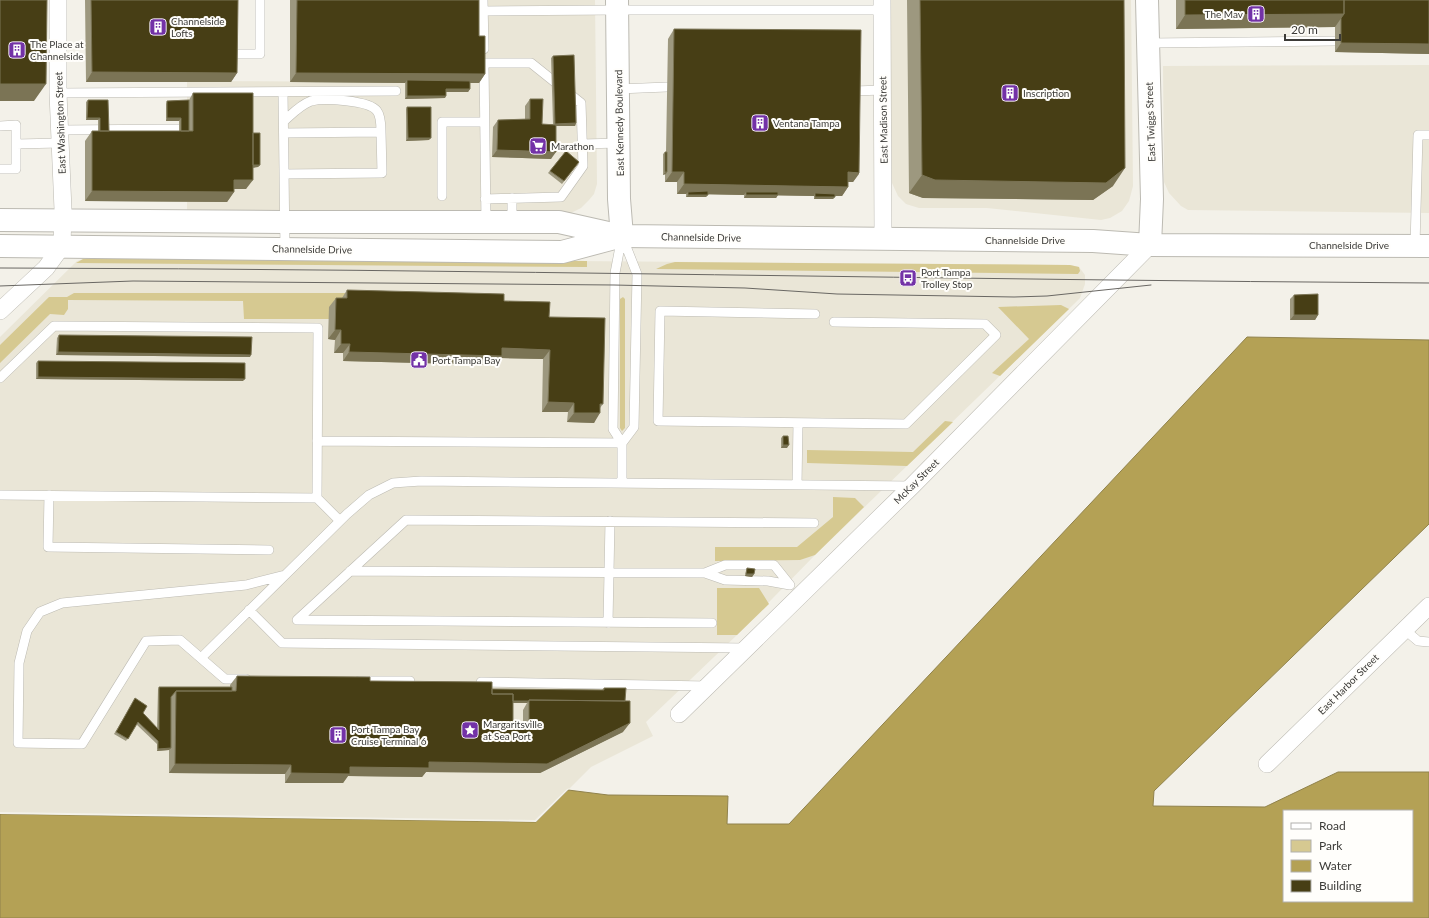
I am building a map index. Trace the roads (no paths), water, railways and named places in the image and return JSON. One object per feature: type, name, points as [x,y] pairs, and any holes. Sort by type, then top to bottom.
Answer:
[{"type":"main road","name":"East Twiggs Street","points":[[1147,0],[1152,199],[1150,245]]},
{"type":"main road","name":"East Kennedy Boulevard","points":[[618,5],[619,199],[622,236]]},
{"type":"main road","name":"Channelside Drive","points":[[0,220],[559,222],[622,236],[1093,241],[1150,245],[1422,246]]},
{"type":"main road","name":"Channelside Drive","points":[[0,246],[562,252],[622,236]]},
{"type":"street","name":"East Washington Street","points":[[58,0],[58,93],[62,246]]},
{"type":"street","name":"East Madison Street","points":[[882,5],[883,239]]},
{"type":"street","name":"McKay Street","points":[[679,714],[746,648],[795,591],[912,486],[1150,245]]},
{"type":"street","points":[[0,311],[46,268],[62,246]]},
{"type":"street","name":"East Harbor Street","points":[[1267,764],[1429,606]]},
{"type":"lane","points":[[231,54],[260,54],[260,0]]},
{"type":"lane","points":[[483,0],[486,222]]},
{"type":"lane","points":[[484,11],[618,5],[882,5]]},
{"type":"lane","points":[[1148,43],[1335,41]]},
{"type":"lane","points":[[484,64],[531,63],[581,103],[583,144],[583,166],[561,197],[485,199]]},
{"type":"lane","points":[[618,89],[667,88]]},
{"type":"lane","points":[[854,91],[883,90]]},
{"type":"lane","points":[[58,93],[396,91]]},
{"type":"lane","points":[[284,92],[285,249]]},
{"type":"lane","points":[[284,121],[296,109],[310,102],[323,99],[360,103],[372,106],[378,112],[381,132],[382,173],[284,174]]},
{"type":"lane","points":[[442,196],[442,122],[484,122]]},
{"type":"lane","points":[[0,126],[16,126],[16,169],[0,169]]},
{"type":"lane","points":[[16,144],[60,136],[182,129]]},
{"type":"lane","points":[[284,133],[381,132]]},
{"type":"lane","points":[[1422,246],[1418,135],[1429,135]]},
{"type":"lane","points":[[583,144],[619,144]]},
{"type":"lane","points":[[512,198],[512,222]]},
{"type":"lane","points":[[622,236],[614,273],[613,429],[622,443],[622,483]]},
{"type":"lane","points":[[622,236],[637,274],[634,427],[622,443]]},
{"type":"lane","points":[[815,314],[660,311],[658,421],[906,424],[996,335],[985,324],[834,322]]},
{"type":"lane","points":[[0,378],[54,326],[318,328],[317,498]]},
{"type":"lane","points":[[797,485],[798,423]]},
{"type":"lane","points":[[317,441],[622,443]]},
{"type":"lane","points":[[201,658],[340,521],[370,495],[393,483],[421,481],[912,486]]},
{"type":"lane","points":[[0,495],[317,498],[340,521]]},
{"type":"lane","points":[[49,495],[48,547],[269,550]]},
{"type":"lane","points":[[712,623],[297,620],[406,520],[814,523]]},
{"type":"lane","points":[[608,623],[610,521]]},
{"type":"lane","points":[[705,573],[725,565],[774,565],[795,591]]},
{"type":"lane","points":[[350,571],[705,573],[725,580],[768,581],[795,591]]},
{"type":"lane","points":[[257,679],[225,678],[180,640],[146,641],[82,744],[18,743],[18,663],[26,632],[40,612],[62,603],[246,586],[285,575]]},
{"type":"lane","points":[[249,610],[282,643],[746,648]]},
{"type":"lane","points":[[1404,629],[1418,641],[1429,642]]},
{"type":"lane","points":[[352,680],[415,681]]},
{"type":"lane","points":[[471,682],[708,686]]},
{"type":"water","points":[[1247,337],[1429,340],[1429,524],[1154,791],[1153,806],[1265,807],[1338,772],[1429,772],[1429,918],[0,918],[0,814],[536,822],[568,790],[608,795],[728,796],[727,824],[789,824]]},
{"type":"tram line","points":[[0,268],[357,270],[1072,280],[1429,283]]},
{"type":"tram line","points":[[0,286],[133,281],[614,285],[745,288],[837,294],[1014,297],[1047,296],[1151,285]]},
{"type":"place","name":"The Mav","points":[[1256,14]]},
{"type":"place","name":"Channelside Lofts","points":[[158,27]]},
{"type":"place","name":"The Place at Channelside","points":[[17,50]]},
{"type":"place","name":"Inscription","points":[[1010,93]]},
{"type":"place","name":"Ventana Tampa","points":[[760,123]]},
{"type":"place","name":"Marathon","points":[[538,146]]},
{"type":"place","name":"Port Tampa Trolley Stop","points":[[908,278]]},
{"type":"place","name":"Port Tampa Bay","points":[[419,360]]},
{"type":"place","name":"Margaritsville at Sea Port","points":[[470,730]]},
{"type":"place","name":"Port Tampa Bay Cruise Terminal 6","points":[[338,735]]}]
